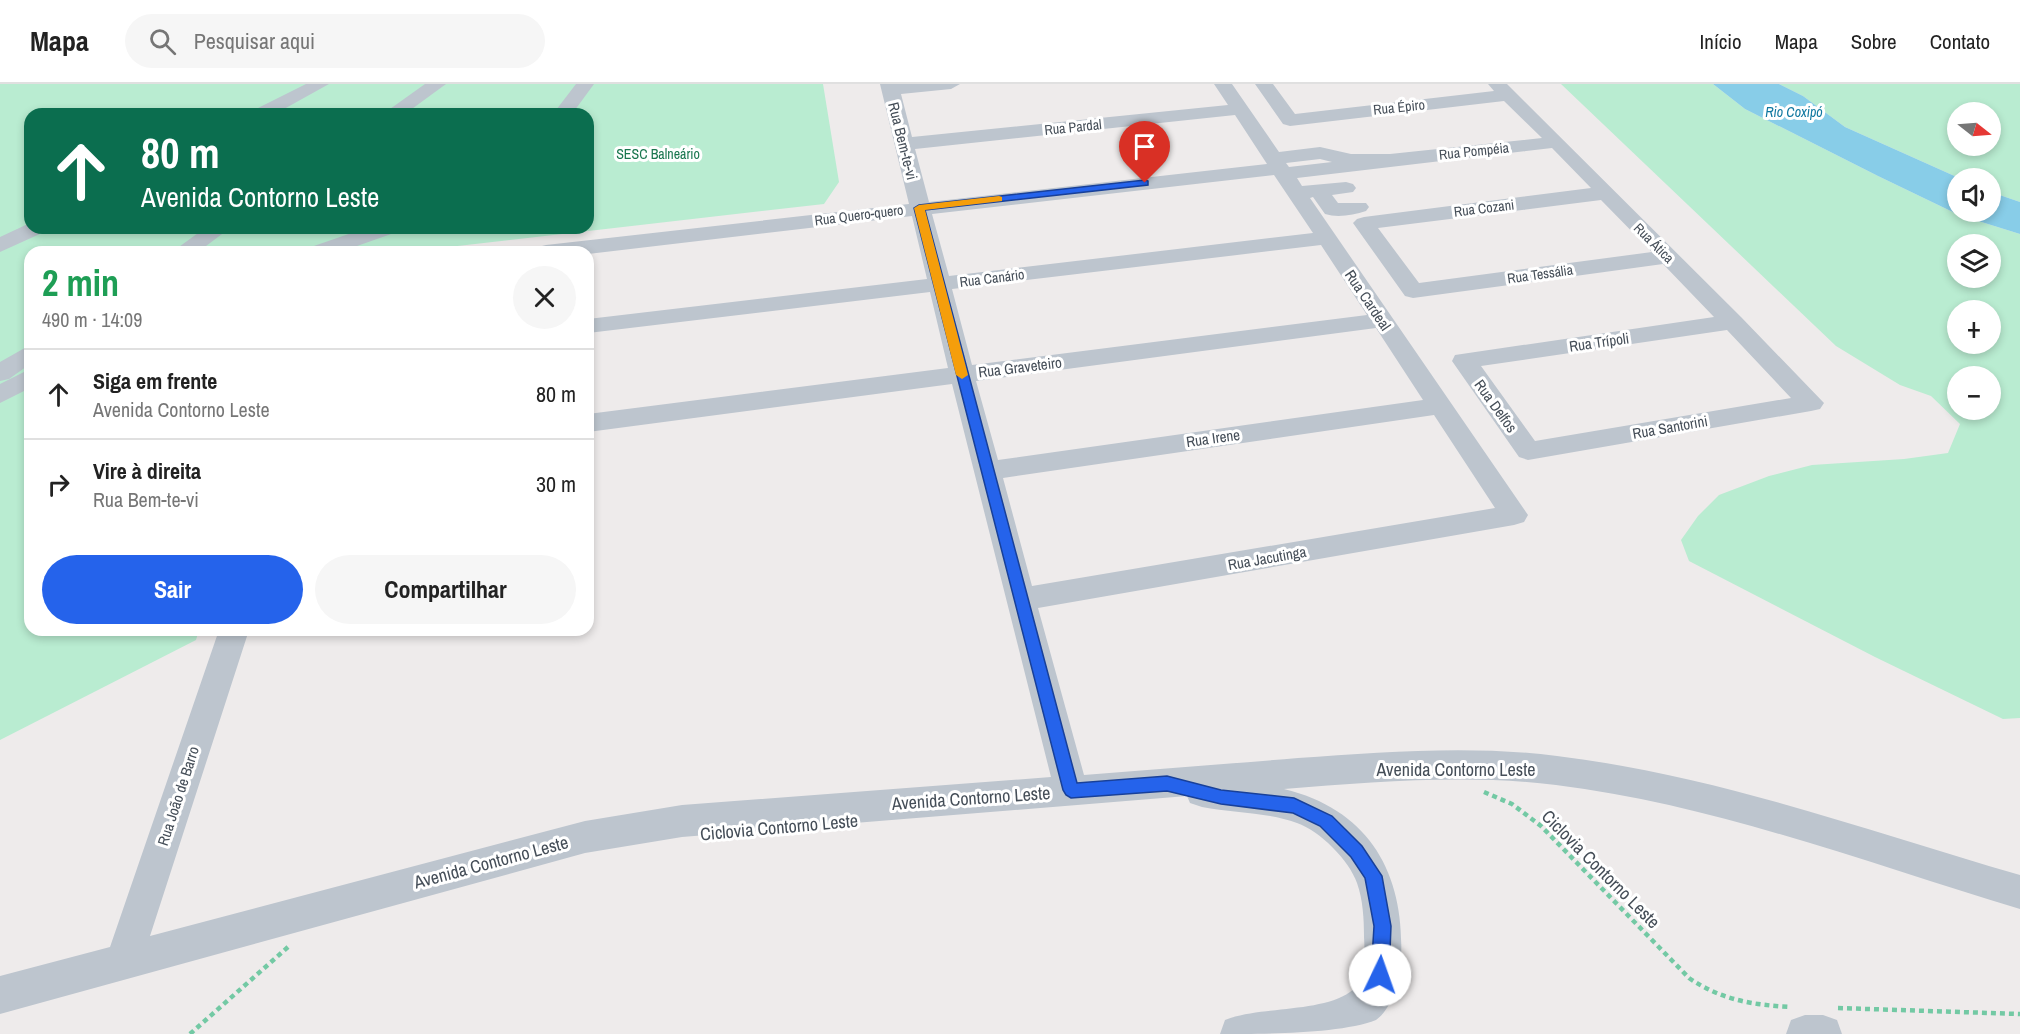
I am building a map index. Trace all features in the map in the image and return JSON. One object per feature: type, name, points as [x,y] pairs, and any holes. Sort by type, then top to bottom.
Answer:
[{"type":"street","points":[[273,108],[320,84]]},
{"type":"street","points":[[401,108],[437,84]]},
{"type":"street","points":[[567,108],[585,84]]},
{"type":"street","points":[[890,87],[951,84]]},
{"type":"street","name":"Rua Cardeal","points":[[1223,84],[1514,515]]},
{"type":"street","name":"Rua Épiro","points":[[1264,84],[1290,120],[1502,90]]},
{"type":"street","name":"Rua Bem-te-vi","points":[[890,87],[919,208],[1071,790]]},
{"type":"street","name":"Rua Ática","points":[[1502,90],[1557,142],[1604,193],[1811,403]]},
{"type":"street","name":"Rua Pardal","points":[[904,144],[1241,109]]},
{"type":"street","name":"Rua Pompéia","points":[[1283,172],[1335,173],[1344,161],[1390,160],[1557,142]]},
{"type":"street","points":[[1283,172],[1320,190],[1346,188]]},
{"type":"street","name":"Rua Quero-quero","points":[[594,246],[919,208],[1283,172]]},
{"type":"street","name":"Rua Cozani","points":[[1320,190],[1332,210],[1361,215],[1604,193]]},
{"type":"street","name":"Rua Tessália","points":[[1361,215],[1413,291],[1667,257]]},
{"type":"street","points":[[0,245],[24,233]]},
{"type":"street","points":[[192,246],[210,234]]},
{"type":"street","points":[[336,246],[369,234]]},
{"type":"street","name":"Rua Canário","points":[[594,325],[1325,238]]},
{"type":"street","name":"Rua Graveteiro","points":[[594,422],[1382,320]]},
{"type":"street","name":"Rua Trípoli","points":[[1464,361],[1733,322]]},
{"type":"street","points":[[0,373],[24,357]]},
{"type":"street","name":"Rua Delfos","points":[[1464,361],[1528,451]]},
{"type":"street","points":[[0,395],[24,381]]},
{"type":"street","name":"Rua Santorini","points":[[1528,451],[1811,403]]},
{"type":"street","name":"Rua Irene","points":[[987,471],[1440,406]]},
{"type":"street","name":"Rua Jacutinga","points":[[1020,600],[1514,515]]},
{"type":"street","name":"Rua João de Barro","points":[[123,962],[232,636]]},
{"type":"street","name":"Avenida Contorno Leste","points":[[0,995],[585,837],[682,821],[1347,769],[1443,765],[1554,770],[1693,795],[2020,892]]},
{"type":"street","points":[[1167,784],[1221,797],[1294,805],[1326,821],[1356,851],[1373,876],[1383,926],[1382,962],[1379,988],[1365,1005],[1309,1025],[1239,1034]]},
{"type":"path","name":"Ciclovia Contorno Leste","points":[[1472,790],[1493,794],[1512,804],[1541,825],[1689,978],[1711,994],[1814,1021],[2020,1014]]},
{"type":"path","points":[[190,1034],[291,945]]},
{"type":"green space","name":"SESC Balneário","points":[[0,84],[823,84],[839,182],[824,204],[594,230],[594,108],[24,108],[24,234],[562,234],[457,246],[24,246],[24,636],[197,636],[196,640],[0,740]]},
{"type":"green space","points":[[1561,84],[1713,84],[1745,109],[1947,209],[1947,222],[1981,222],[2020,234],[2020,718],[2003,719],[1875,657],[1689,561],[1681,540],[1698,516],[1719,495],[1769,476],[1812,465],[1904,459],[1948,453],[1960,424],[1956,420],[2001,420],[2001,366],[1947,366],[1947,411],[1931,396],[1900,385],[1836,346]]},
{"type":"green space","points":[[1779,84],[2020,84],[2020,202],[2001,195],[2001,168],[1947,168],[1947,173],[1845,127],[1803,96]]},
{"type":"water","name":"Rio Coxipó","points":[[1713,84],[1779,84],[1803,96],[1845,127],[1947,173],[1947,209],[1878,176],[1745,109]]},
{"type":"water","name":"Rio Coxipó","points":[[2001,195],[2020,202],[2020,234],[1981,222],[2001,222]]},
{"type":"slow traffic","points":[[962,375],[919,208],[999,199]]},
{"type":"route","points":[[1145,183],[919,208],[1071,790],[1167,784],[1221,797],[1294,805],[1326,821],[1356,851],[1373,876],[1383,926],[1380,975]]}]
